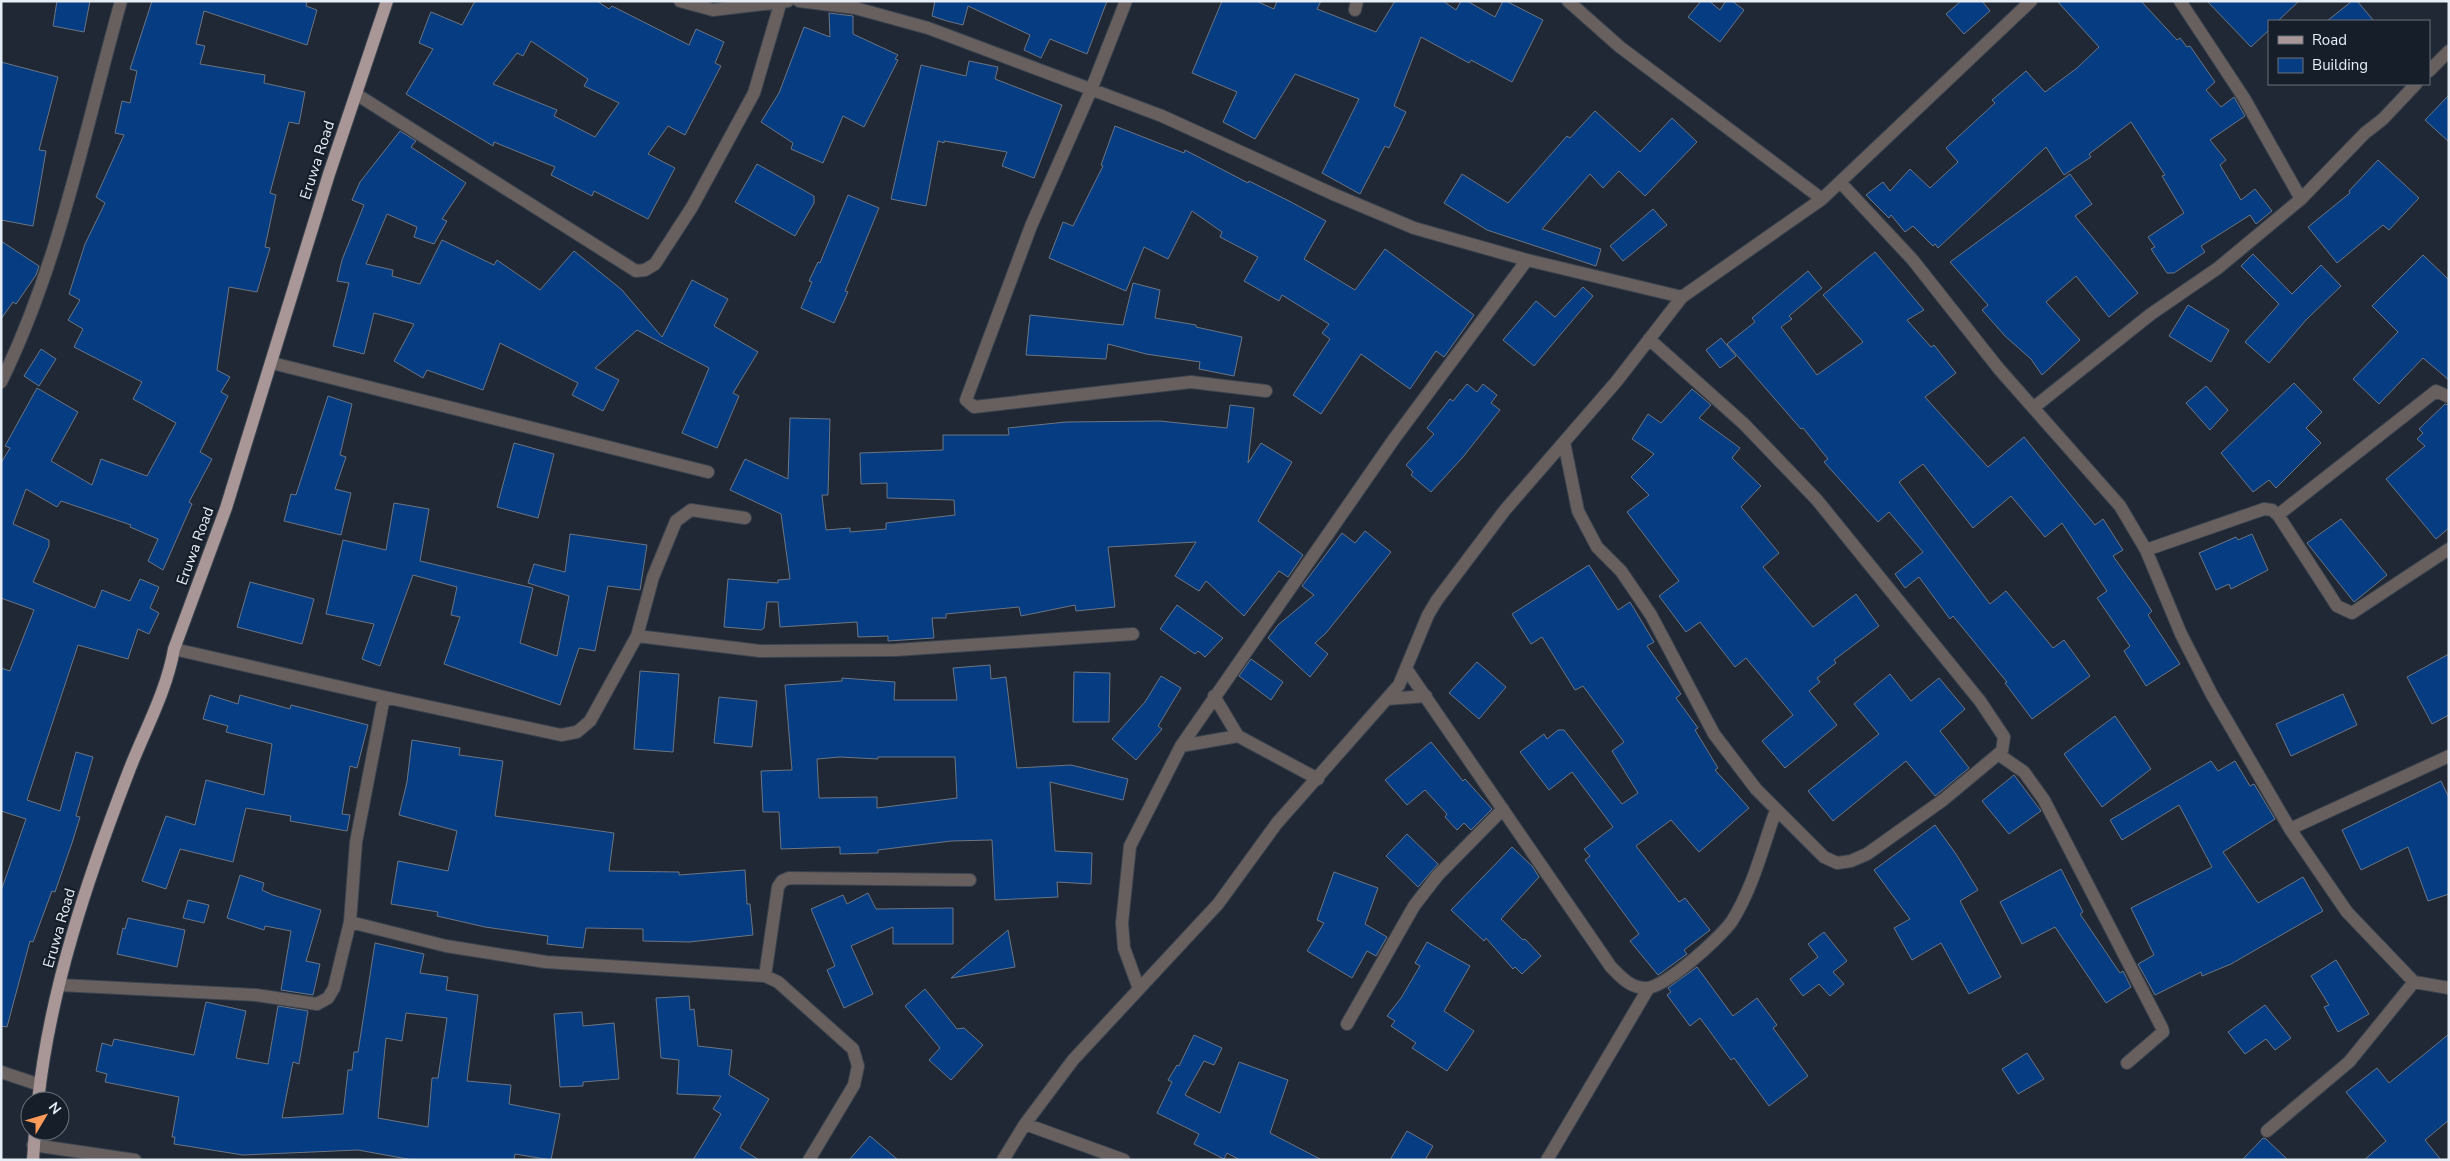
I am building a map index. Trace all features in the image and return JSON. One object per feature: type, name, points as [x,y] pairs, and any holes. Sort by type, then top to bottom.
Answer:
[{"type":"main road","name":"Eruwa Road","points":[[39,1091],[60,985],[82,903],[127,775],[170,672],[174,649],[226,508],[386,1]]},
{"type":"main road","points":[[33,1160],[34,1141]]},
{"type":"street","points":[[3,375],[31,318],[54,249],[121,1]]},
{"type":"street","points":[[356,94],[636,270],[645,270],[655,264],[692,207],[754,93],[784,2],[714,10],[680,1]]},
{"type":"street","points":[[799,1],[854,8],[928,28],[1162,116],[1333,194],[1414,228],[1527,260],[1682,297]]},
{"type":"street","points":[[1126,1],[1091,90],[1031,226],[966,396],[968,403],[974,407],[1191,382],[1266,391]]},
{"type":"street","points":[[1568,1],[1620,47],[1822,199]]},
{"type":"street","points":[[1003,1160],[1025,1124],[1073,1060],[1218,904],[1277,823],[1318,779],[1399,685],[1407,670],[1428,615],[1437,600],[1505,510],[1616,382],[1682,297],[1822,199],[2031,1]]},
{"type":"street","points":[[2180,1],[2244,98],[2301,200]]},
{"type":"street","points":[[2430,70],[2449,51]]},
{"type":"street","points":[[2033,408],[2151,314],[2218,268],[2301,200],[2365,133],[2384,120],[2415,85]]},
{"type":"street","points":[[1840,182],[1912,259],[1999,369],[2120,506],[2146,550],[2181,634],[2212,695],[2290,829],[2347,912],[2414,982],[2449,988]]},
{"type":"street","points":[[1139,989],[1124,948],[1122,923],[1130,846],[1181,746],[1394,439],[1527,260]]},
{"type":"street","points":[[1564,442],[1578,511],[1598,547],[1621,571],[1650,615],[1714,734],[1756,789],[1824,858],[1837,863],[1852,861],[1866,854],[1943,800],[2002,751],[2004,737],[1980,701],[1817,500],[1744,424],[1649,340]]},
{"type":"street","points":[[272,363],[708,472]]},
{"type":"street","points":[[2278,515],[2436,391],[2449,397]]},
{"type":"street","points":[[2146,550],[2264,509],[2272,510],[2278,515],[2337,606],[2352,613],[2449,549]]},
{"type":"street","points":[[174,649],[561,736],[577,732],[590,720],[637,636],[653,577],[676,521],[690,510],[745,518]]},
{"type":"street","points":[[637,636],[760,652],[895,650],[1133,634]]},
{"type":"street","points":[[1407,670],[1611,967],[1623,980],[1636,987],[1648,988],[1670,979],[1724,932],[1733,920],[1748,886],[1776,810]]},
{"type":"street","points":[[1214,696],[1238,736],[1318,779]]},
{"type":"street","points":[[1387,699],[1426,696]]},
{"type":"street","points":[[60,985],[256,995],[317,1004],[328,998],[334,988],[350,922],[356,842],[384,697]]},
{"type":"street","points":[[1181,746],[1238,736]]},
{"type":"street","points":[[1998,754],[2024,772],[2044,800],[2162,1028],[2163,1032],[2157,1039],[2127,1063]]},
{"type":"street","points":[[2290,829],[2449,756]]},
{"type":"street","points":[[1347,1024],[1414,906],[1438,875],[1503,808]]},
{"type":"street","points":[[765,976],[778,887],[782,881],[789,878],[970,880]]},
{"type":"street","points":[[350,922],[446,946],[546,962],[765,976],[778,982],[854,1049],[858,1066],[854,1085],[809,1160]]},
{"type":"street","points":[[2267,1131],[2349,1062],[2414,982]]},
{"type":"street","points":[[1547,1160],[1648,988]]},
{"type":"street","points":[[1,1072],[40,1085]]},
{"type":"street","points":[[1025,1124],[1124,1160]]},
{"type":"street","points":[[33,1145],[135,1160]]},
{"type":"building","points":[[57,1],[90,1],[84,32],[53,26]]},
{"type":"building","points":[[152,1],[307,1],[306,6],[317,10],[307,45],[204,11],[196,44],[205,46],[200,64],[265,75],[264,83],[305,92],[299,124],[289,122],[270,193],[276,195],[265,247],[270,248],[257,292],[229,287],[217,370],[230,377],[221,392],[228,396],[200,452],[212,459],[189,502],[192,504],[163,570],[148,561],[158,539],[130,527],[131,525],[61,501],[57,507],[26,489],[13,524],[49,540],[49,546],[33,582],[95,608],[102,590],[130,601],[140,579],[159,587],[150,608],[159,613],[149,634],[138,629],[128,659],[78,645],[27,800],[60,811],[76,752],[93,757],[76,816],[80,817],[72,843],[55,892],[52,891],[33,942],[30,941],[7,1027],[1,1026],[1,891],[26,819],[1,811],[1,668],[10,671],[34,610],[1,598],[1,463],[10,448],[5,446],[37,388],[78,412],[51,461],[92,485],[101,459],[147,476],[176,423],[133,399],[142,382],[74,347],[83,329],[68,320],[80,300],[69,294],[85,244],[105,203],[96,197],[124,135],[115,133],[122,101],[130,103],[137,71],[130,69]]},
{"type":"building","points":[[475,1],[597,1],[609,9],[612,6],[689,45],[696,29],[724,42],[715,63],[721,66],[685,135],[668,126],[648,154],[675,168],[648,219],[594,191],[592,196],[551,175],[555,167],[494,142],[493,146],[406,94],[433,49],[419,43],[431,12],[462,25]],"holes":[[[531,41],[588,79],[584,86],[619,103],[595,137],[554,116],[557,110],[493,84],[517,53],[523,56]]]},
{"type":"building","points":[[935,1],[1107,1],[1087,54],[1050,39],[1041,58],[1024,50],[1030,35],[968,6],[963,25],[932,16]]},
{"type":"building","points":[[1222,1],[1256,1],[1274,9],[1277,1],[1321,1],[1317,9],[1376,32],[1395,1],[1443,1],[1456,10],[1461,1],[1467,1],[1495,17],[1503,1],[1506,1],[1543,20],[1512,82],[1471,60],[1469,63],[1421,37],[1394,106],[1406,112],[1389,148],[1385,146],[1360,194],[1322,173],[1359,99],[1295,74],[1255,139],[1223,122],[1237,92],[1192,73]]},
{"type":"building","points":[[1701,1],[1709,1],[1720,10],[1726,1],[1732,1],[1744,10],[1720,42],[1688,17]]},
{"type":"building","points":[[1961,1],[1982,1],[1990,11],[1964,34],[1946,14]]},
{"type":"building","points":[[2057,1],[2141,1],[2177,40],[2180,38],[2187,47],[2190,46],[2215,82],[2206,90],[2221,107],[2234,97],[2245,116],[2210,140],[2226,160],[2220,165],[2241,200],[2255,189],[2272,211],[2256,224],[2250,215],[2201,246],[2205,252],[2174,273],[2167,273],[2151,249],[2155,247],[2148,237],[2184,213],[2162,176],[2165,175],[2131,122],[2089,154],[2091,157],[2064,175],[2046,147],[1938,248],[1935,244],[1933,246],[1913,226],[1905,232],[1891,215],[1889,218],[1866,195],[1883,182],[1890,191],[1910,169],[1930,188],[1958,162],[1946,148],[1995,103],[1992,100],[2026,71],[2045,92],[2077,68],[2099,47]]},
{"type":"building","points":[[2207,1],[2299,1],[2279,20],[2268,20],[2268,31],[2251,47]]},
{"type":"building","points":[[2352,1],[2357,1],[2373,20],[2328,20]]},
{"type":"building","points":[[829,13],[853,16],[853,34],[898,55],[895,59],[898,60],[864,127],[843,116],[823,163],[791,149],[793,143],[761,122],[779,93],[804,27],[830,37]]},
{"type":"building","points":[[969,61],[998,67],[995,79],[1062,105],[1034,178],[1002,166],[1007,152],[938,141],[926,206],[891,199],[921,65],[966,76]]},
{"type":"building","points":[[1,62],[58,77],[39,150],[46,151],[33,226],[1,220]]},
{"type":"building","points":[[2449,95],[2449,142],[2425,120]]},
{"type":"building","points":[[1595,111],[1640,152],[1672,118],[1697,142],[1645,196],[1619,171],[1603,188],[1590,174],[1542,229],[1601,249],[1596,266],[1487,230],[1444,203],[1462,174],[1508,203],[1567,136],[1570,138]]},
{"type":"building","points":[[1115,126],[1184,153],[1185,150],[1326,221],[1304,259],[1355,290],[1385,249],[1474,315],[1444,357],[1436,351],[1410,389],[1361,354],[1321,414],[1293,395],[1330,339],[1322,333],[1329,324],[1282,295],[1279,301],[1244,281],[1258,257],[1220,237],[1222,232],[1192,211],[1168,259],[1144,247],[1126,291],[1049,258],[1063,222],[1073,226],[1103,166],[1101,165]]},
{"type":"building","points":[[400,131],[416,141],[411,147],[466,183],[442,219],[447,221],[434,244],[414,237],[417,227],[387,214],[366,264],[393,270],[392,276],[420,284],[442,240],[494,265],[497,260],[540,290],[574,251],[622,290],[662,337],[692,280],[728,299],[714,326],[758,352],[733,393],[739,396],[717,448],[682,433],[709,368],[637,330],[595,368],[619,380],[603,411],[572,395],[578,383],[500,343],[483,390],[427,370],[423,378],[394,361],[414,324],[374,313],[364,354],[333,346],[349,283],[337,281],[342,260],[364,205],[352,200],[360,182]]},
{"type":"building","points":[[2378,160],[2419,198],[2389,230],[2383,225],[2337,263],[2308,227],[2350,193],[2349,191]]},
{"type":"building","points":[[757,164],[814,196],[814,203],[795,236],[735,202]]},
{"type":"building","points":[[2070,174],[2092,204],[2075,216],[2138,293],[2109,317],[2076,276],[2046,302],[2080,340],[2042,375],[2031,359],[2005,336],[1982,310],[1988,305],[1950,262]]},
{"type":"building","points":[[848,195],[879,208],[845,291],[848,292],[834,323],[801,308],[812,282],[809,281],[818,262],[820,263]]},
{"type":"building","points":[[1653,209],[1667,225],[1623,261],[1610,246]]},
{"type":"building","points":[[1,241],[39,266],[36,275],[16,304],[13,302],[1,319]]},
{"type":"building","points":[[1875,252],[1924,310],[1907,320],[1931,347],[1934,345],[1956,373],[1925,397],[1988,467],[2024,437],[2095,525],[2103,519],[2123,550],[2113,556],[2152,611],[2148,615],[2180,664],[2146,686],[2124,651],[2130,646],[2097,598],[2107,591],[2062,523],[2045,537],[2011,496],[1973,528],[1923,464],[1899,482],[1990,604],[2006,591],[2053,648],[2064,640],[2090,676],[2032,719],[2005,683],[2007,682],[1953,616],[1950,619],[1919,577],[1905,588],[1895,574],[1923,552],[1889,512],[1878,522],[1824,462],[1828,459],[1803,428],[1801,429],[1727,344],[1755,322],[1752,318],[1808,271],[1822,288],[1789,316],[1792,319],[1781,327],[1817,375],[1863,342],[1823,295]]},
{"type":"building","points":[[2253,254],[2292,294],[2321,265],[2341,286],[2306,320],[2269,363],[2245,342],[2279,304],[2241,266]]},
{"type":"building","points":[[2423,255],[2449,280],[2449,380],[2423,358],[2379,404],[2353,379],[2398,332],[2372,306]]},
{"type":"building","points":[[1133,283],[1160,290],[1155,318],[1196,325],[1196,327],[1242,337],[1234,376],[1199,369],[1200,362],[1146,354],[1108,344],[1106,359],[1026,355],[1030,315],[1123,325]]},
{"type":"building","points":[[1583,287],[1593,296],[1534,366],[1503,340],[1536,301],[1555,317]]},
{"type":"building","points":[[2188,305],[2229,330],[2211,362],[2169,336]]},
{"type":"building","points":[[1721,338],[1736,356],[1720,368],[1706,350]]},
{"type":"building","points":[[41,349],[56,359],[39,386],[24,376]]},
{"type":"building","points":[[2294,383],[2322,412],[2306,428],[2321,443],[2276,488],[2269,480],[2253,492],[2221,453]]},
{"type":"building","points":[[1467,384],[1477,392],[1483,384],[1497,395],[1491,403],[1500,410],[1463,457],[1431,492],[1411,475],[1413,472],[1406,465],[1434,434],[1427,428],[1450,399],[1453,401]]},
{"type":"building","points":[[2206,386],[2228,410],[2210,430],[2186,403]]},
{"type":"building","points":[[1692,389],[1711,405],[1699,418],[1740,448],[1732,458],[1761,486],[1741,507],[1779,553],[1763,567],[1813,627],[1856,594],[1879,626],[1834,660],[1836,663],[1817,678],[1820,682],[1809,691],[1837,725],[1785,768],[1762,741],[1793,715],[1746,658],[1735,667],[1700,622],[1686,632],[1659,596],[1679,581],[1627,512],[1649,495],[1631,477],[1654,454],[1632,439],[1648,414],[1661,423]]},
{"type":"building","points":[[328,396],[352,404],[340,455],[346,457],[335,489],[351,493],[341,535],[284,521],[291,494],[296,495]]},
{"type":"building","points":[[2445,404],[2449,405],[2449,528],[2436,539],[2386,479],[2425,446],[2417,439],[2423,433],[2419,429]]},
{"type":"building","points":[[1230,405],[1254,408],[1248,463],[1261,443],[1292,462],[1258,521],[1303,555],[1288,577],[1279,571],[1244,616],[1206,581],[1199,591],[1175,576],[1196,542],[1108,547],[1115,607],[1076,611],[1075,605],[1021,616],[1019,607],[946,614],[946,618],[932,618],[934,638],[888,641],[888,636],[858,637],[857,622],[780,627],[778,602],[767,602],[764,628],[761,630],[724,627],[728,579],[778,583],[778,580],[790,579],[781,514],[730,490],[745,459],[788,479],[790,418],[830,419],[828,495],[822,495],[826,530],[850,528],[850,532],[886,529],[886,523],[955,515],[954,500],[887,498],[887,483],[861,484],[860,453],[943,450],[943,435],[1009,435],[1008,428],[1066,422],[1160,421],[1227,428]]},
{"type":"building","points":[[514,443],[554,454],[538,518],[497,507]]},
{"type":"building","points":[[394,503],[429,509],[420,561],[533,588],[520,643],[557,656],[569,596],[528,583],[534,564],[565,572],[570,534],[647,545],[640,590],[608,586],[595,651],[579,648],[560,705],[444,664],[460,617],[451,615],[457,587],[413,575],[380,666],[362,659],[374,624],[326,614],[343,540],[386,550]]},
{"type":"building","points":[[2341,519],[2387,575],[2354,602],[2307,543]]},
{"type":"building","points":[[1365,531],[1391,552],[1326,633],[1315,643],[1328,654],[1310,677],[1268,638],[1278,625],[1314,595],[1302,586],[1342,533],[1355,543]]},
{"type":"building","points":[[2252,534],[2268,570],[2231,589],[2229,584],[2216,590],[2199,553],[2236,537],[2238,540]]},
{"type":"building","points":[[1589,565],[1618,610],[1630,602],[1654,642],[1647,646],[1681,694],[1676,698],[1698,728],[1695,730],[1718,768],[1715,770],[1749,808],[1699,852],[1671,820],[1636,846],[1679,902],[1685,898],[1710,930],[1684,950],[1687,954],[1658,975],[1630,941],[1639,934],[1585,860],[1590,856],[1584,849],[1613,827],[1572,772],[1549,790],[1520,752],[1544,734],[1547,739],[1558,730],[1564,730],[1622,804],[1638,793],[1612,751],[1624,742],[1583,686],[1575,690],[1542,637],[1531,644],[1512,614]]},
{"type":"building","points":[[250,582],[314,599],[302,644],[237,627]]},
{"type":"building","points":[[1177,605],[1223,638],[1205,657],[1198,651],[1195,654],[1160,629]]},
{"type":"building","points":[[2449,654],[2449,715],[2432,724],[2407,677]]},
{"type":"building","points":[[1251,659],[1283,682],[1271,700],[1239,676]]},
{"type":"building","points":[[1477,662],[1506,687],[1479,719],[1449,693]]},
{"type":"building","points":[[990,665],[991,679],[1006,677],[1017,768],[1071,765],[1128,779],[1123,800],[1050,782],[1055,851],[1092,853],[1091,884],[1057,882],[1058,897],[995,900],[992,840],[951,841],[878,850],[878,853],[840,854],[840,847],[781,849],[779,812],[763,812],[761,771],[792,770],[785,685],[842,681],[842,678],[895,682],[894,700],[957,700],[953,668]],"holes":[[[840,757],[878,759],[878,757],[955,757],[957,798],[877,808],[877,797],[819,798],[817,759]]]},
{"type":"building","points":[[640,671],[679,674],[673,752],[634,749]]},
{"type":"building","points":[[1074,672],[1110,673],[1109,722],[1073,722]]},
{"type":"building","points":[[1890,674],[1911,701],[1939,678],[1965,709],[1940,731],[1969,768],[1935,796],[1906,761],[1833,821],[1808,791],[1879,734],[1854,704]]},
{"type":"building","points":[[1161,676],[1181,688],[1158,726],[1162,729],[1136,760],[1112,739],[1145,702]]},
{"type":"building","points":[[2343,694],[2357,725],[2291,756],[2276,724]]},
{"type":"building","points":[[210,695],[238,704],[240,695],[290,709],[291,705],[368,725],[357,768],[350,766],[342,814],[350,815],[347,831],[290,821],[291,816],[246,808],[233,862],[180,849],[166,889],[142,881],[166,816],[195,825],[206,780],[264,795],[272,744],[226,732],[228,726],[203,719]]},
{"type":"building","points":[[719,697],[757,701],[752,747],[714,743]]},
{"type":"building","points":[[2115,716],[2151,769],[2102,807],[2064,754]]},
{"type":"building","points":[[412,740],[460,748],[459,755],[503,761],[495,816],[614,833],[609,871],[679,872],[679,875],[745,870],[747,904],[750,904],[753,935],[689,942],[643,941],[643,929],[586,928],[583,948],[547,944],[548,936],[485,927],[437,916],[438,912],[391,904],[398,861],[448,871],[457,831],[399,815],[407,782]]},
{"type":"building","points":[[1431,742],[1463,781],[1465,779],[1492,809],[1471,830],[1464,823],[1457,830],[1445,817],[1447,814],[1425,790],[1407,805],[1385,780]]},
{"type":"building","points":[[2211,761],[2218,771],[2235,761],[2250,786],[2254,784],[2275,819],[2223,852],[2258,903],[2303,877],[2323,911],[2231,964],[2202,976],[2201,972],[2155,995],[2138,964],[2154,955],[2131,908],[2212,867],[2179,805],[2122,840],[2110,820]]},
{"type":"building","points":[[2014,775],[2041,811],[2009,834],[1982,801]]},
{"type":"building","points":[[2441,781],[2449,798],[2449,894],[2428,901],[2408,847],[2361,870],[2342,830]]},
{"type":"building","points":[[1935,825],[1956,854],[1978,890],[1960,901],[2001,977],[1969,994],[1941,943],[1912,960],[1894,928],[1910,919],[1874,870]]},
{"type":"building","points":[[1407,834],[1438,864],[1418,887],[1386,856]]},
{"type":"building","points":[[1512,847],[1532,866],[1539,877],[1501,919],[1523,940],[1525,939],[1541,956],[1522,974],[1515,967],[1513,969],[1486,938],[1484,941],[1451,910]]},
{"type":"building","points":[[2061,869],[2083,912],[2080,914],[2120,973],[2123,971],[2131,987],[2106,1003],[2055,927],[2022,944],[2000,902]]},
{"type":"building","points":[[1334,872],[1378,888],[1365,924],[1387,937],[1376,956],[1367,951],[1352,978],[1307,951],[1324,923],[1317,920]]},
{"type":"building","points":[[240,875],[264,883],[262,890],[273,895],[321,910],[306,961],[320,964],[313,995],[281,990],[291,931],[265,926],[264,930],[227,918]]},
{"type":"building","points":[[868,893],[876,909],[953,908],[953,944],[893,944],[893,927],[851,946],[873,994],[844,1008],[827,970],[835,966],[811,909],[843,895],[847,904]]},
{"type":"building","points":[[188,900],[209,905],[204,923],[183,918]]},
{"type":"building","points":[[128,918],[185,930],[177,967],[117,954],[123,928],[125,929]]},
{"type":"building","points":[[1008,930],[1015,967],[951,978]]},
{"type":"building","points":[[1824,932],[1847,961],[1833,972],[1844,984],[1830,996],[1819,984],[1803,996],[1790,979],[1818,957],[1808,944]]},
{"type":"building","points":[[1427,942],[1470,966],[1444,1011],[1474,1031],[1447,1071],[1412,1048],[1416,1043],[1391,1026],[1395,1021],[1387,1016],[1401,998],[1420,966],[1415,963]]},
{"type":"building","points":[[375,943],[424,954],[420,973],[448,977],[446,990],[478,995],[467,1081],[511,1085],[509,1104],[560,1114],[551,1160],[515,1154],[514,1160],[413,1160],[358,1150],[243,1155],[174,1144],[175,1137],[172,1137],[179,1097],[105,1082],[107,1074],[96,1071],[102,1043],[112,1046],[114,1039],[194,1055],[206,1002],[246,1011],[236,1058],[268,1064],[278,1006],[308,1011],[299,1064],[293,1062],[282,1118],[343,1114],[348,1070],[352,1070],[354,1052],[358,1052]],"holes":[[[406,1013],[447,1018],[438,1078],[432,1078],[428,1127],[378,1118],[386,1038],[402,1041]]]},
{"type":"building","points":[[2336,960],[2369,1014],[2338,1032],[2324,1007],[2329,1005],[2311,976]]},
{"type":"building","points":[[1697,967],[1733,1016],[1757,998],[1777,1025],[1773,1028],[1808,1076],[1769,1106],[1734,1058],[1731,1060],[1700,1018],[1690,1026],[1667,995],[1671,992],[1668,988]]},
{"type":"building","points":[[925,989],[957,1029],[964,1028],[983,1045],[951,1080],[929,1060],[940,1048],[905,1006]]},
{"type":"building","points":[[689,996],[690,1010],[694,1009],[698,1046],[732,1050],[729,1075],[769,1099],[740,1148],[759,1160],[693,1160],[721,1114],[713,1109],[721,1096],[677,1094],[679,1060],[661,1058],[656,998]]},
{"type":"building","points":[[2265,1005],[2291,1038],[2275,1050],[2266,1039],[2245,1054],[2228,1032]]},
{"type":"building","points":[[582,1012],[583,1026],[614,1023],[619,1079],[583,1082],[583,1086],[560,1087],[554,1014]]},
{"type":"building","points":[[2449,1034],[2449,1120],[2425,1140],[2441,1160],[2364,1160],[2386,1141],[2346,1092],[2377,1068],[2389,1083]]},
{"type":"building","points":[[1194,1035],[1222,1048],[1214,1065],[1204,1061],[1185,1095],[1220,1113],[1239,1062],[1288,1080],[1270,1133],[1322,1160],[1240,1160],[1227,1153],[1224,1159],[1194,1144],[1199,1134],[1157,1113],[1172,1082],[1168,1080],[1177,1065],[1179,1066]]},
{"type":"building","points":[[2027,1053],[2044,1079],[2018,1094],[2002,1069]]},
{"type":"building","points":[[1407,1131],[1433,1146],[1425,1160],[1390,1160]]},
{"type":"building","points":[[870,1136],[898,1160],[849,1160]]},
{"type":"building","points":[[2263,1138],[2266,1139],[2288,1160],[2242,1160]]}]
